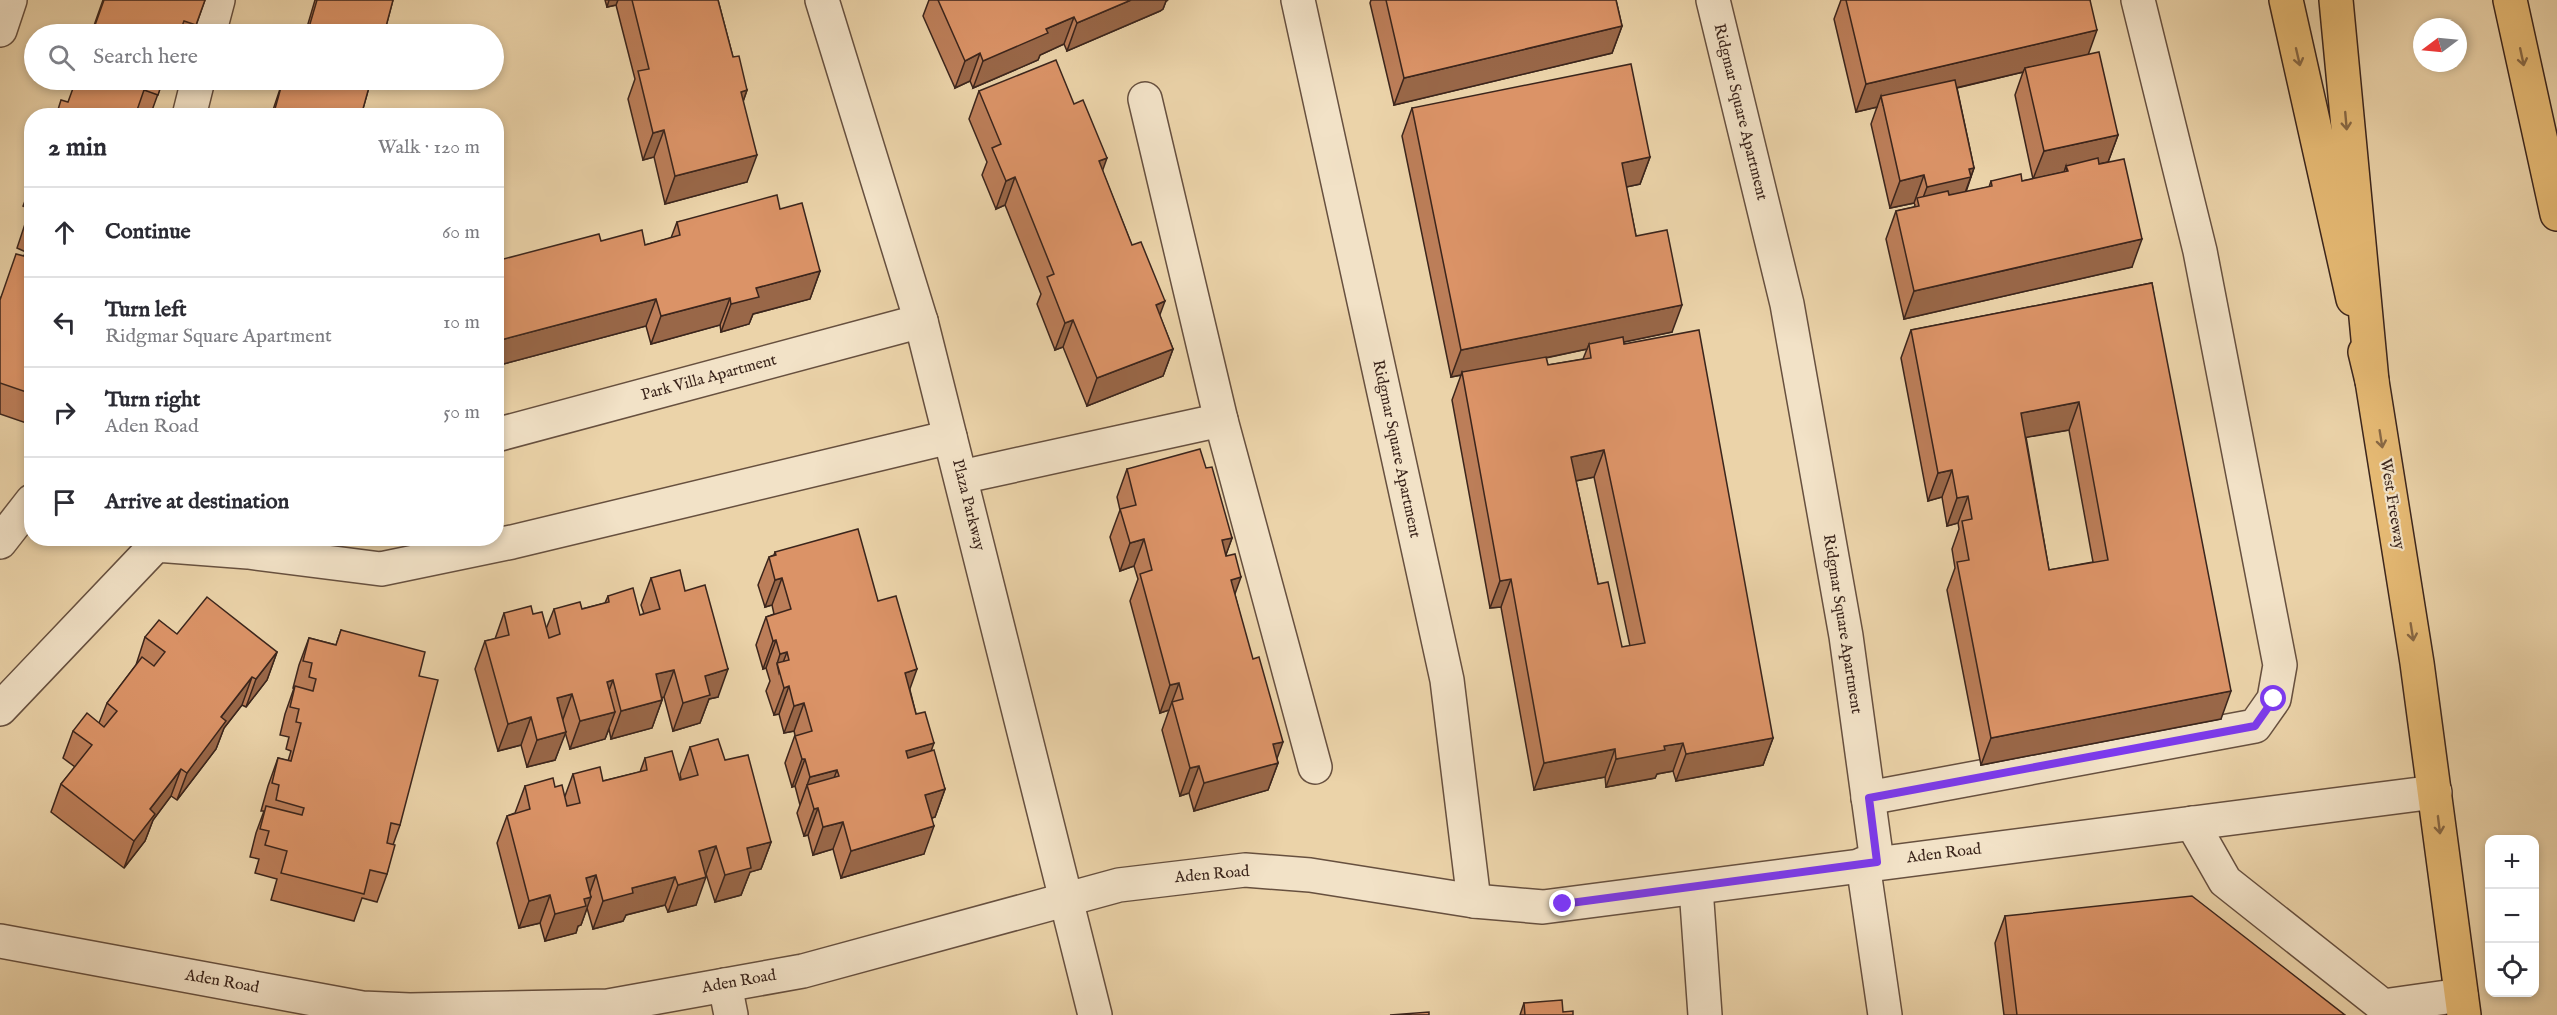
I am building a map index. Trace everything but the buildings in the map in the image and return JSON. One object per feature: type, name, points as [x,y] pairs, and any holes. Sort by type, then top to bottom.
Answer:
[{"type":"main road","name":"West Freeway","points":[[2286,0],[2372,381],[2435,792],[2462,1005]]},
{"type":"main road","points":[[2336,0],[2372,381]]},
{"type":"main road","points":[[2510,0],[2557,214]]},
{"type":"street","points":[[0,30],[10,0]]},
{"type":"street","points":[[212,24],[218,0]]},
{"type":"street","name":"Plaza Parkway","points":[[822,0],[921,321],[1095,1015]]},
{"type":"street","name":"Ridgmar Square Apartment","points":[[1298,0],[1447,680],[1474,901]]},
{"type":"street","name":"Ridgmar Square Apartment","points":[[1713,0],[1787,304],[1846,636],[1869,798],[1870,863],[1885,1015]]},
{"type":"street","points":[[1869,798],[2255,726],[2274,699],[2280,665],[2204,274],[2138,0]]},
{"type":"street","points":[[191,108],[196,90]]},
{"type":"street","points":[[1145,99],[1221,420],[1315,767]]},
{"type":"street","name":"Park Villa Apartment","points":[[504,433],[921,321]]},
{"type":"street","points":[[961,477],[1221,420]]},
{"type":"street","points":[[504,544],[950,437]]},
{"type":"street","points":[[0,542],[24,511]]},
{"type":"street","points":[[0,709],[155,546]]},
{"type":"street","points":[[169,546],[248,552],[381,569],[493,546]]},
{"type":"street","name":"Aden Road","points":[[0,941],[362,1008],[410,1012],[728,1000],[803,970],[1119,885],[1245,870],[1310,875],[1474,901],[1543,906],[2435,792]]},
{"type":"street","points":[[2192,823],[2225,881],[2383,1006],[2462,1005]]},
{"type":"street","points":[[1696,888],[1705,1015]]},
{"type":"route","points":[[1563,904],[1877,862],[1869,798],[2255,726],[2274,699]]}]
